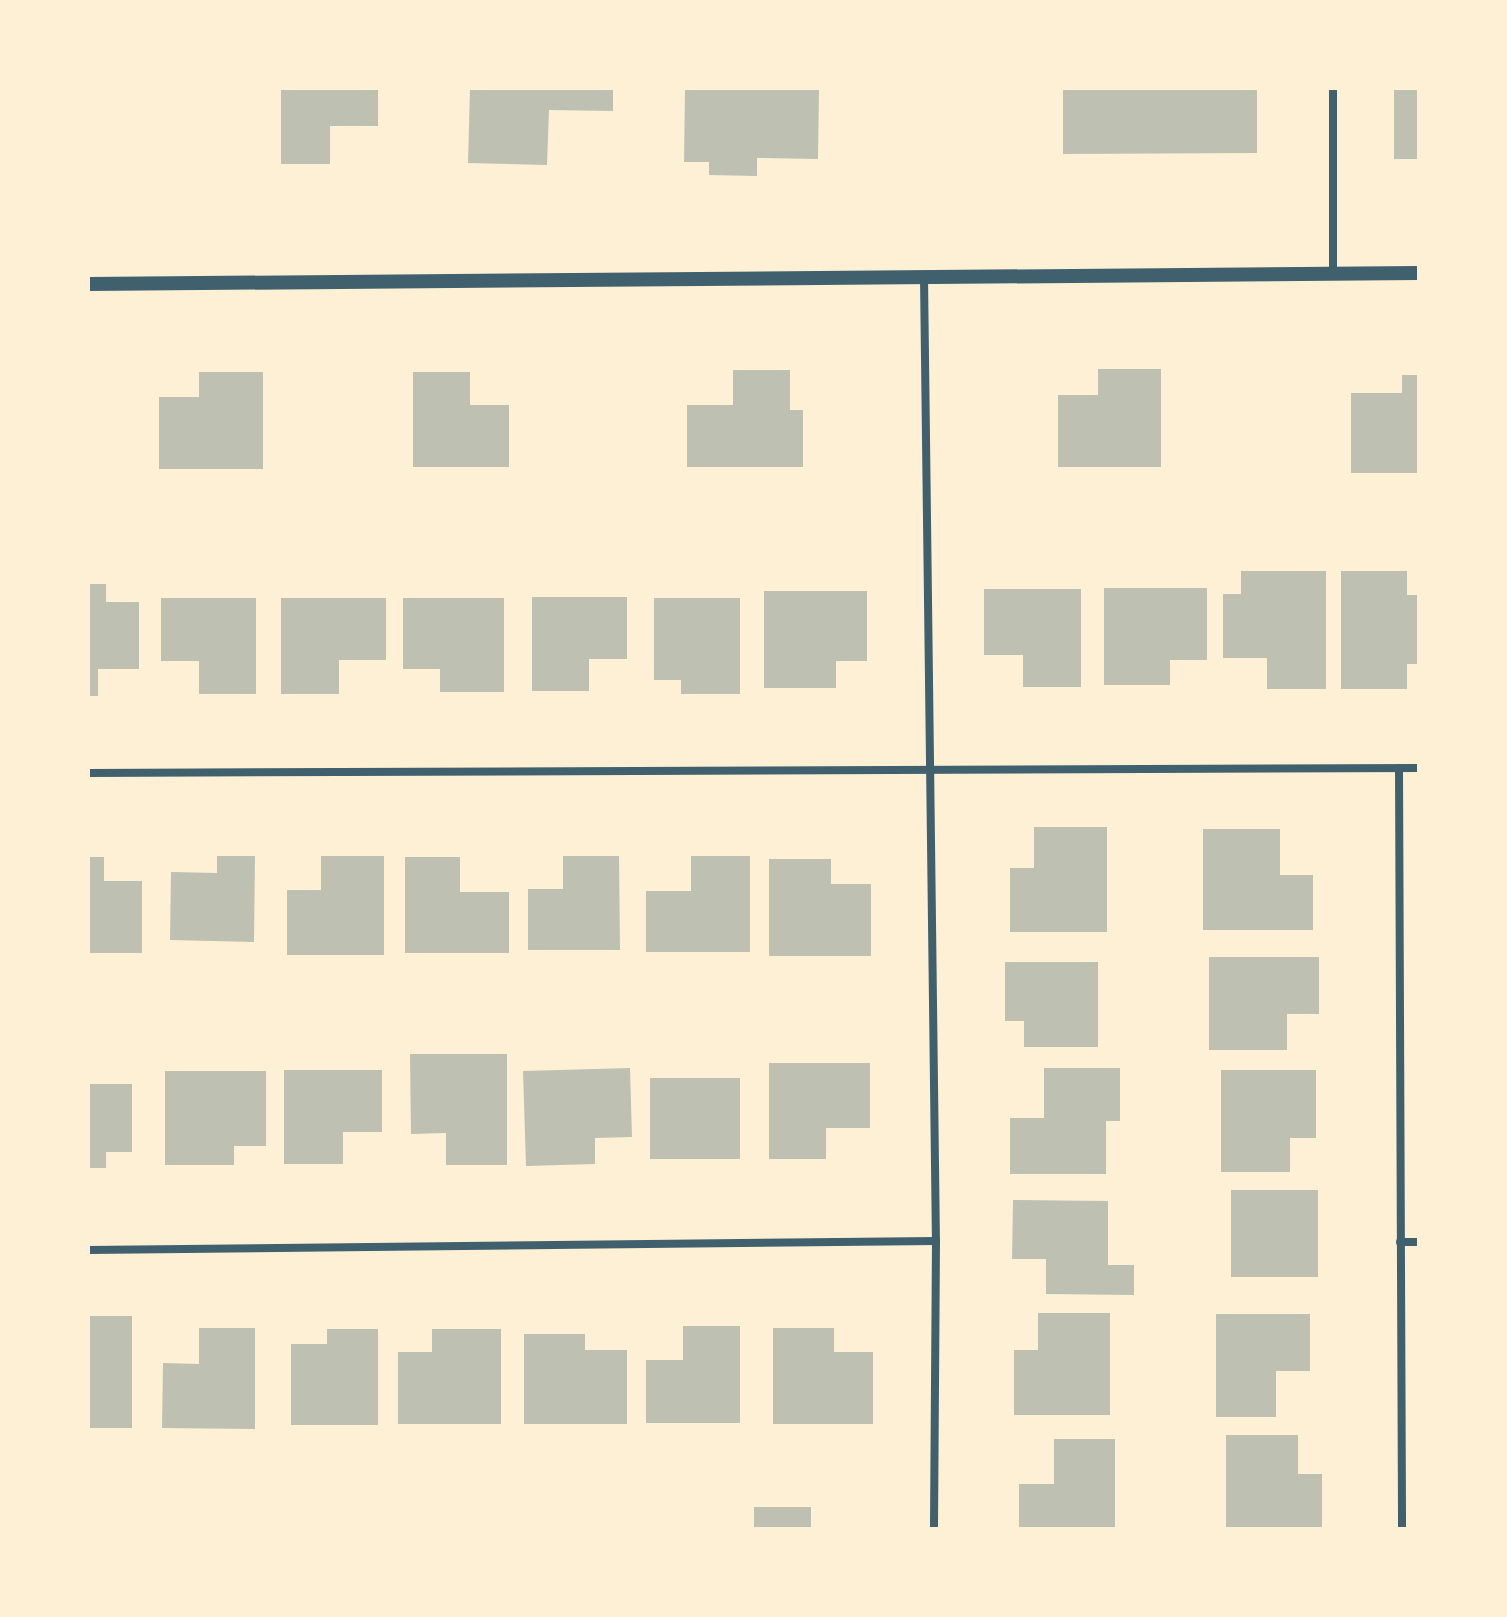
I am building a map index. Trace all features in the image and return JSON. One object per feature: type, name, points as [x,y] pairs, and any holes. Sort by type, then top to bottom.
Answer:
[{"type":"street","points":[[1333,88],[1333,274]]},
{"type":"street","points":[[88,284],[1419,273]]},
{"type":"street","points":[[924,277],[936,1241],[934,1529]]},
{"type":"street","points":[[1399,768],[1402,1529]]},
{"type":"street","points":[[88,773],[1419,768]]},
{"type":"street","points":[[88,1250],[936,1241]]},
{"type":"street","points":[[1400,1242],[1419,1242]]},
{"type":"building","points":[[281,88],[378,88],[378,126],[330,126],[330,164],[281,164]]},
{"type":"building","points":[[470,88],[613,88],[613,111],[549,110],[547,165],[468,163]]},
{"type":"building","points":[[685,88],[819,88],[818,159],[757,158],[757,176],[709,175],[709,162],[684,162]]},
{"type":"building","points":[[1063,88],[1257,88],[1257,153],[1063,154]]},
{"type":"building","points":[[1394,88],[1419,88],[1419,159],[1394,159]]},
{"type":"building","points":[[1098,369],[1161,369],[1161,467],[1058,467],[1058,395],[1098,395]]},
{"type":"building","points":[[733,370],[790,370],[790,410],[803,410],[803,467],[687,467],[687,405],[733,405]]},
{"type":"building","points":[[199,372],[263,372],[263,469],[159,469],[159,397],[199,397]]},
{"type":"building","points":[[413,372],[470,372],[470,405],[509,405],[509,467],[413,467]]},
{"type":"building","points":[[1402,375],[1419,375],[1419,473],[1351,473],[1351,393],[1402,393]]},
{"type":"building","points":[[1241,571],[1326,571],[1326,689],[1267,689],[1267,658],[1223,658],[1223,594],[1241,594]]},
{"type":"building","points":[[1341,571],[1407,571],[1407,595],[1419,595],[1419,664],[1407,664],[1407,689],[1341,689]]},
{"type":"building","points":[[88,584],[106,584],[106,602],[139,602],[139,669],[98,669],[98,696],[88,696]]},
{"type":"building","points":[[1104,588],[1207,588],[1207,660],[1170,660],[1170,685],[1104,685]]},
{"type":"building","points":[[984,589],[1081,589],[1081,687],[1023,687],[1023,655],[984,655]]},
{"type":"building","points":[[764,591],[867,591],[867,661],[836,661],[836,688],[764,688]]},
{"type":"building","points":[[532,597],[627,597],[627,659],[589,659],[589,691],[532,691]]},
{"type":"building","points":[[161,598],[256,598],[256,694],[199,694],[199,661],[161,661]]},
{"type":"building","points":[[281,598],[386,598],[386,660],[339,660],[339,694],[281,694]]},
{"type":"building","points":[[403,598],[504,598],[504,692],[440,692],[440,669],[403,669]]},
{"type":"building","points":[[654,598],[740,598],[740,694],[681,694],[681,680],[654,680]]},
{"type":"building","points":[[1034,827],[1107,827],[1107,932],[1010,932],[1010,868],[1034,868]]},
{"type":"building","points":[[1203,829],[1280,829],[1280,875],[1313,875],[1313,930],[1203,930]]},
{"type":"building","points":[[217,856],[255,856],[254,942],[170,940],[171,872],[217,873]]},
{"type":"building","points":[[321,856],[384,856],[384,955],[287,955],[287,890],[321,890]]},
{"type":"building","points":[[563,856],[619,856],[620,950],[528,950],[528,889],[563,889]]},
{"type":"building","points":[[691,856],[750,856],[750,952],[646,952],[646,891],[691,891]]},
{"type":"building","points":[[88,857],[104,857],[104,881],[142,881],[142,953],[88,953]]},
{"type":"building","points":[[405,857],[460,857],[460,892],[509,892],[509,953],[405,953]]},
{"type":"building","points":[[769,859],[831,859],[831,884],[871,884],[871,956],[769,956]]},
{"type":"building","points":[[1209,957],[1319,957],[1319,1014],[1287,1014],[1287,1050],[1209,1050]]},
{"type":"building","points":[[1005,962],[1098,962],[1098,1047],[1024,1047],[1024,1021],[1005,1021]]},
{"type":"building","points":[[410,1054],[507,1054],[507,1165],[446,1165],[446,1133],[411,1134]]},
{"type":"building","points":[[769,1063],[870,1063],[870,1128],[826,1128],[826,1159],[769,1159]]},
{"type":"building","points":[[630,1068],[632,1137],[595,1138],[595,1164],[526,1166],[523,1071]]},
{"type":"building","points":[[1044,1068],[1120,1068],[1120,1121],[1106,1121],[1106,1174],[1010,1174],[1010,1118],[1044,1118]]},
{"type":"building","points":[[284,1070],[382,1070],[382,1132],[343,1132],[343,1164],[284,1164]]},
{"type":"building","points":[[1221,1070],[1316,1070],[1316,1138],[1290,1138],[1290,1172],[1221,1172]]},
{"type":"building","points":[[165,1071],[266,1071],[266,1146],[234,1146],[234,1165],[165,1165]]},
{"type":"building","points":[[650,1078],[740,1078],[740,1159],[650,1159]]},
{"type":"building","points":[[88,1084],[132,1084],[132,1152],[106,1152],[106,1168],[88,1168]]},
{"type":"building","points":[[1231,1190],[1318,1190],[1318,1277],[1231,1277]]},
{"type":"building","points":[[1013,1200],[1108,1201],[1108,1265],[1134,1265],[1134,1295],[1046,1294],[1046,1259],[1012,1259]]},
{"type":"building","points":[[1038,1313],[1110,1313],[1110,1415],[1014,1415],[1014,1350],[1038,1350]]},
{"type":"building","points":[[1216,1314],[1310,1314],[1310,1371],[1276,1371],[1276,1417],[1216,1417]]},
{"type":"building","points":[[88,1316],[132,1316],[132,1428],[88,1428]]},
{"type":"building","points":[[683,1326],[740,1326],[740,1423],[646,1423],[646,1360],[683,1360]]},
{"type":"building","points":[[199,1328],[255,1328],[255,1429],[162,1428],[163,1363],[199,1364]]},
{"type":"building","points":[[773,1328],[834,1328],[834,1352],[873,1352],[873,1424],[773,1424]]},
{"type":"building","points":[[327,1329],[378,1329],[378,1425],[291,1425],[291,1344],[327,1344]]},
{"type":"building","points":[[432,1329],[501,1329],[501,1424],[398,1424],[398,1352],[432,1352]]},
{"type":"building","points":[[524,1334],[585,1334],[585,1350],[627,1350],[627,1424],[524,1424]]},
{"type":"building","points":[[1226,1435],[1298,1435],[1298,1474],[1322,1474],[1322,1529],[1226,1529]]},
{"type":"building","points":[[1054,1439],[1115,1439],[1115,1529],[1019,1529],[1019,1484],[1054,1484]]},
{"type":"building","points":[[754,1507],[811,1507],[811,1529],[754,1529]]}]
